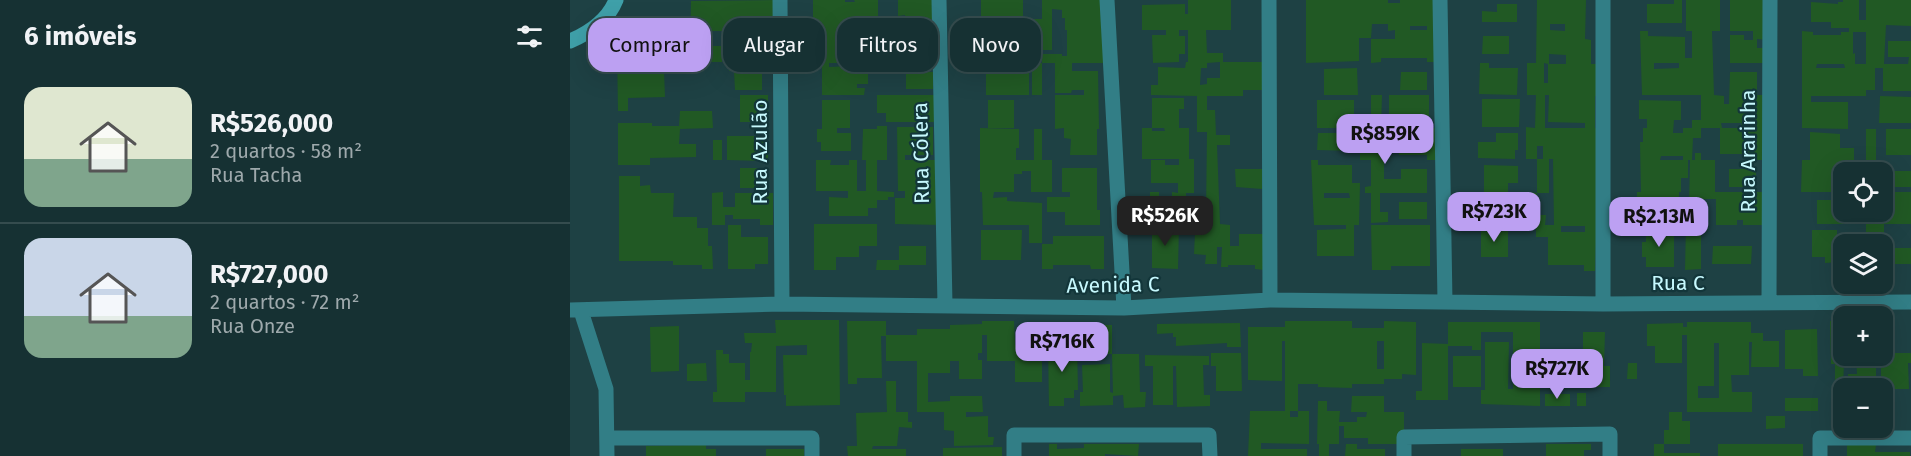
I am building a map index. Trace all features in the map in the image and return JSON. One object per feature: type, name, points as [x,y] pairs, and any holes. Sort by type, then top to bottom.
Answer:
[{"type":"main road","points":[[570,42],[586,34],[603,21],[619,1]]},
{"type":"street","name":"Rua Azulão","points":[[780,0],[782,304]]},
{"type":"street","name":"Rua Cólera","points":[[939,0],[945,305]]},
{"type":"street","points":[[1107,0],[1124,308]]},
{"type":"street","points":[[1269,0],[1270,300]]},
{"type":"street","points":[[1440,0],[1445,302]]},
{"type":"street","points":[[1603,0],[1603,304]]},
{"type":"street","name":"Rua Ararinha","points":[[1769,303],[1770,0]]},
{"type":"street","name":"Avenida C","points":[[782,304],[1124,308],[1270,300],[1445,302]]},
{"type":"street","name":"Rua C","points":[[1445,302],[1603,304],[1911,302]]},
{"type":"street","points":[[607,456],[606,389],[575,311],[782,304]]},
{"type":"street","points":[[1404,456],[1404,437],[1610,434],[1610,456]]},
{"type":"street","points":[[1014,456],[1014,435],[1209,435],[1210,456]]},
{"type":"street","points":[[607,438],[812,438],[812,456]]},
{"type":"street","points":[[1820,456],[1820,438],[1911,438]]},
{"type":"building","points":[[777,0],[777,18],[723,18],[723,31],[711,31],[711,18],[691,18],[691,1]]},
{"type":"building","points":[[813,0],[855,2],[854,0],[878,0],[878,18],[837,18],[837,63],[829,63],[829,67],[837,67],[837,72],[868,72],[868,84],[857,84],[857,88],[865,88],[864,95],[822,95],[822,72],[825,72],[825,18],[813,18]]},
{"type":"building","points":[[898,0],[934,0],[934,18],[898,16]]},
{"type":"building","points":[[981,0],[1023,0],[1023,18],[981,18]]},
{"type":"building","points":[[1042,0],[1106,0],[1107,63],[1072,63],[1072,71],[1098,71],[1097,155],[1070,155],[1071,139],[1064,138],[1064,128],[1055,129],[1055,95],[1084,95],[1084,90],[1055,93],[1055,63],[1042,63],[1042,54],[1067,56],[1067,30],[1065,30],[1065,18],[1062,18],[1062,10],[1052,9],[1052,50],[1042,50]]},
{"type":"building","points":[[1188,0],[1231,0],[1231,30],[1206,30],[1207,53],[1223,53],[1223,62],[1262,62],[1262,90],[1243,90],[1243,96],[1207,96],[1207,110],[1215,110],[1216,135],[1230,135],[1230,145],[1217,145],[1220,224],[1230,225],[1230,246],[1239,246],[1239,234],[1264,234],[1264,270],[1255,269],[1255,265],[1221,267],[1222,247],[1217,247],[1217,264],[1205,264],[1206,255],[1194,254],[1195,233],[1182,233],[1182,224],[1150,223],[1150,192],[1159,192],[1159,197],[1172,197],[1172,192],[1178,193],[1178,183],[1151,183],[1151,160],[1165,160],[1165,165],[1179,165],[1179,159],[1142,159],[1142,128],[1152,128],[1152,98],[1184,98],[1184,109],[1179,109],[1179,128],[1189,128],[1189,159],[1194,159],[1194,193],[1186,193],[1186,224],[1187,214],[1206,214],[1207,132],[1197,132],[1197,96],[1151,95],[1151,85],[1158,85],[1158,67],[1185,68],[1188,62],[1188,30],[1179,30],[1179,36],[1185,36],[1185,54],[1179,54],[1179,62],[1153,63],[1152,35],[1166,35],[1166,30],[1142,30],[1142,5],[1185,4],[1185,14],[1188,14]],"holes":[[[1220,62],[1220,78],[1207,78],[1207,84],[1200,85],[1201,68],[1207,68],[1207,63]],[[1152,128],[1164,128],[1165,131],[1152,131]]]},
{"type":"building","points":[[1306,0],[1388,0],[1388,3],[1400,3],[1400,0],[1436,0],[1436,62],[1427,62],[1427,58],[1381,58],[1381,62],[1371,63],[1371,39],[1395,39],[1395,30],[1388,31],[1388,24],[1372,24],[1371,38],[1359,38],[1359,61],[1306,63]],"holes":[[[1410,26],[1427,26],[1427,30],[1410,30]]]},
{"type":"building","points":[[1537,0],[1586,0],[1585,39],[1591,40],[1591,64],[1601,64],[1601,96],[1595,96],[1595,128],[1600,129],[1595,271],[1584,271],[1584,265],[1548,265],[1548,237],[1536,237],[1536,226],[1526,225],[1526,192],[1537,193],[1537,159],[1526,159],[1526,127],[1535,128],[1536,95],[1527,95],[1527,63],[1536,63]],"holes":[[[1550,24],[1565,24],[1565,31],[1550,30]],[[1549,54],[1566,55],[1566,64],[1549,64]],[[1544,63],[1548,64],[1548,83],[1544,83]],[[1545,95],[1549,95],[1548,122],[1585,123],[1585,128],[1545,128]],[[1537,146],[1543,146],[1543,159],[1537,159]],[[1549,159],[1553,159],[1554,225],[1545,225],[1546,215],[1536,215],[1537,193],[1549,193]],[[1561,226],[1585,226],[1585,232],[1561,232]]]},
{"type":"building","points":[[1674,0],[1682,0],[1682,23],[1647,23],[1647,4],[1674,4]]},
{"type":"building","points":[[1686,0],[1720,0],[1720,31],[1712,31],[1714,95],[1724,96],[1724,104],[1729,104],[1730,72],[1757,72],[1757,95],[1766,95],[1766,160],[1756,160],[1756,154],[1720,154],[1720,128],[1701,128],[1701,138],[1693,138],[1692,160],[1695,160],[1695,153],[1701,153],[1701,160],[1715,160],[1715,192],[1766,192],[1766,225],[1743,225],[1743,220],[1737,220],[1737,225],[1716,225],[1716,199],[1701,199],[1701,269],[1685,270],[1686,225],[1680,225],[1680,206],[1689,206],[1690,160],[1688,160],[1688,178],[1681,178],[1679,225],[1637,225],[1637,192],[1641,192],[1640,142],[1643,142],[1643,128],[1647,128],[1647,119],[1639,119],[1639,100],[1681,101],[1681,120],[1674,120],[1673,133],[1683,133],[1683,128],[1692,128],[1692,120],[1701,120],[1701,95],[1642,95],[1640,31],[1648,31],[1648,36],[1685,37],[1685,58],[1692,58],[1692,31],[1686,31]],"holes":[[[1654,63],[1679,63],[1679,68],[1654,69]],[[1721,123],[1741,123],[1742,128],[1722,128]],[[1661,156],[1683,156],[1683,160],[1660,160]]]},
{"type":"building","points":[[1730,0],[1766,0],[1766,40],[1757,39],[1757,48],[1766,48],[1766,63],[1730,63],[1730,35],[1744,35],[1744,40],[1753,40],[1753,31],[1730,31]]},
{"type":"building","points":[[1843,0],[1859,0],[1859,20],[1866,20],[1866,0],[1911,0],[1911,26],[1886,25],[1884,64],[1908,64],[1909,57],[1888,57],[1888,41],[1911,41],[1911,91],[1883,91],[1883,68],[1875,68],[1875,90],[1866,90],[1866,96],[1811,96],[1811,102],[1848,102],[1848,129],[1802,128],[1802,31],[1813,32],[1813,35],[1841,35],[1841,32],[1849,32],[1849,28],[1831,28],[1831,22],[1811,22],[1811,2],[1838,4],[1838,2],[1843,2]],"holes":[[[1853,32],[1866,32],[1866,64],[1855,64]],[[1817,64],[1844,64],[1845,68],[1816,68]]]},
{"type":"building","points":[[1497,4],[1517,4],[1517,22],[1482,22],[1482,11],[1497,12]]},
{"type":"building","points":[[938,29],[941,29],[941,63],[938,63]]},
{"type":"building","points":[[1483,36],[1509,36],[1509,54],[1482,54]]},
{"type":"building","points":[[711,46],[722,46],[722,62],[711,62]]},
{"type":"building","points":[[1042,63],[1042,95],[1032,95],[1032,72],[1041,72]]},
{"type":"building","points":[[1480,63],[1489,63],[1489,68],[1518,68],[1517,95],[1479,94]]},
{"type":"building","points":[[1357,68],[1358,95],[1324,95],[1324,69]]},
{"type":"building","points":[[617,72],[664,72],[665,97],[628,98],[628,111],[618,111]]},
{"type":"building","points":[[734,72],[762,72],[762,90],[735,90]]},
{"type":"building","points":[[906,72],[933,72],[933,89],[906,89]]},
{"type":"building","points":[[986,72],[1029,72],[1029,95],[986,95]]},
{"type":"building","points":[[1401,72],[1427,72],[1427,90],[1400,90]]},
{"type":"building","points":[[740,95],[768,95],[768,122],[740,122]]},
{"type":"building","points":[[877,95],[939,95],[939,122],[886,122],[886,113],[877,113]]},
{"type":"building","points":[[1371,95],[1382,95],[1381,128],[1387,128],[1387,160],[1384,160],[1384,179],[1401,179],[1401,169],[1427,169],[1427,193],[1380,193],[1380,212],[1388,212],[1388,222],[1371,223],[1371,193],[1365,193],[1365,187],[1371,186],[1371,160],[1360,160],[1360,128],[1371,128]]},
{"type":"building","points":[[1389,95],[1429,95],[1429,123],[1389,124]]},
{"type":"building","points":[[1880,96],[1911,97],[1911,123],[1879,123]]},
{"type":"building","points":[[1482,99],[1520,99],[1519,127],[1482,127]]},
{"type":"building","points":[[822,100],[850,100],[850,128],[837,128],[837,133],[851,133],[851,151],[821,151],[821,142],[817,142],[817,129],[822,129]]},
{"type":"building","points":[[988,100],[1014,100],[1014,128],[988,128]]},
{"type":"building","points":[[1317,100],[1354,100],[1354,128],[1317,128]]},
{"type":"building","points":[[680,111],[712,111],[713,128],[680,129],[679,144],[696,144],[696,157],[650,158],[650,165],[618,165],[618,123],[679,126]]},
{"type":"building","points":[[877,126],[887,126],[887,160],[877,160],[877,191],[894,192],[894,197],[888,197],[888,200],[877,200],[877,208],[868,208],[868,216],[829,216],[829,197],[848,198],[848,191],[816,191],[816,160],[831,160],[830,165],[849,165],[849,160],[857,160],[857,191],[866,191],[866,160],[862,160],[863,129],[877,129]]},
{"type":"building","points":[[897,127],[933,127],[933,155],[905,155],[905,160],[942,160],[942,225],[895,224],[895,198],[905,198],[905,191],[898,191]]},
{"type":"building","points":[[980,128],[1019,129],[1019,148],[1016,148],[1016,160],[1034,160],[1034,129],[1042,129],[1042,160],[1052,160],[1052,192],[1031,192],[1031,171],[1022,171],[1022,174],[1014,174],[1014,192],[994,192],[993,198],[1007,197],[1007,201],[1042,203],[1042,243],[1029,243],[1029,225],[983,225],[982,192],[980,192]]},
{"type":"building","points":[[1399,128],[1436,128],[1436,160],[1427,160],[1427,155],[1399,155]]},
{"type":"building","points":[[1866,129],[1876,129],[1876,160],[1866,160]]},
{"type":"building","points":[[1886,129],[1911,129],[1911,155],[1886,155]]},
{"type":"building","points":[[1810,132],[1840,134],[1840,148],[1854,148],[1854,160],[1866,160],[1866,162],[1833,162],[1833,192],[1801,192],[1802,160],[1810,160]]},
{"type":"building","points":[[1318,133],[1354,133],[1354,151],[1317,150]]},
{"type":"building","points":[[1496,133],[1518,133],[1518,150],[1515,150],[1515,159],[1478,158],[1478,142],[1496,142]]},
{"type":"building","points":[[727,136],[768,136],[768,161],[727,160]]},
{"type":"building","points":[[713,140],[722,140],[722,160],[713,160]]},
{"type":"building","points":[[1311,160],[1318,160],[1318,165],[1352,165],[1352,183],[1360,183],[1359,225],[1354,225],[1354,256],[1317,256],[1317,230],[1346,229],[1346,225],[1314,225]],"holes":[[[1324,193],[1349,193],[1350,198],[1324,198]]]},
{"type":"building","points":[[1484,165],[1518,166],[1518,183],[1508,183],[1508,192],[1494,192],[1494,197],[1515,198],[1515,225],[1478,224],[1478,192],[1484,192]]},
{"type":"building","points":[[740,168],[768,168],[768,188],[740,188]]},
{"type":"building","points":[[1062,168],[1097,168],[1097,210],[1100,210],[1100,225],[1065,225],[1065,212],[1047,212],[1047,197],[1070,197],[1070,192],[1062,192]]},
{"type":"building","points":[[1235,169],[1262,169],[1262,189],[1236,187]]},
{"type":"building","points":[[1729,169],[1756,169],[1756,179],[1743,179],[1743,187],[1729,187]]},
{"type":"building","points":[[1893,171],[1911,171],[1911,187],[1893,187]]},
{"type":"building","points":[[619,176],[640,176],[640,186],[650,185],[651,193],[674,193],[673,217],[697,217],[697,228],[708,228],[708,246],[712,246],[713,269],[702,269],[702,265],[673,265],[673,261],[619,261]]},
{"type":"building","points":[[723,192],[723,207],[735,207],[735,193],[773,193],[773,225],[760,225],[760,219],[733,219],[733,215],[725,215],[725,225],[712,225],[712,193]]},
{"type":"building","points":[[1893,192],[1911,192],[1911,224],[1884,224],[1884,234],[1866,234],[1866,222],[1893,222]]},
{"type":"building","points":[[1817,200],[1833,200],[1833,222],[1846,222],[1846,224],[1817,224]]},
{"type":"building","points":[[1399,202],[1427,202],[1427,219],[1399,219]]},
{"type":"building","points":[[814,224],[877,224],[877,246],[859,246],[859,257],[836,257],[836,270],[814,270]]},
{"type":"building","points":[[728,225],[741,225],[741,237],[768,237],[768,264],[755,264],[755,269],[728,269]]},
{"type":"building","points":[[1371,225],[1430,225],[1430,266],[1391,266],[1391,270],[1372,270]]},
{"type":"building","points":[[1152,226],[1179,226],[1178,269],[1152,268]]},
{"type":"building","points":[[1481,229],[1508,229],[1508,257],[1481,257]]},
{"type":"building","points":[[1646,229],[1674,229],[1674,267],[1646,267],[1646,257],[1642,257],[1642,242],[1646,242]]},
{"type":"building","points":[[981,230],[1022,230],[1021,260],[981,260]]},
{"type":"building","points":[[1812,230],[1837,230],[1837,234],[1833,234],[1833,262],[1825,263],[1825,257],[1812,257]]},
{"type":"building","points":[[1053,236],[1104,236],[1104,269],[1091,269],[1090,265],[1053,265],[1053,269],[1042,269],[1042,244],[1053,244]]},
{"type":"building","points":[[899,246],[926,246],[926,265],[899,265],[899,270],[876,270],[877,260],[899,260]]},
{"type":"building","points":[[1713,246],[1752,246],[1751,264],[1712,264]]},
{"type":"building","points":[[1893,248],[1911,248],[1911,264],[1893,264]]},
{"type":"building","points":[[775,320],[839,320],[840,405],[786,406],[783,355],[807,355],[807,345],[776,346],[776,392],[745,392],[745,402],[713,402],[713,392],[717,392],[716,350],[723,350],[723,354],[729,354],[729,363],[745,363],[745,380],[750,380],[752,343],[745,343],[744,333],[776,333]]},
{"type":"building","points":[[847,321],[886,321],[886,336],[881,336],[882,378],[857,378],[857,384],[848,384]]},
{"type":"building","points":[[982,321],[1014,321],[1015,345],[1042,344],[1042,382],[1015,382],[1015,361],[987,361],[987,335],[982,335],[982,353],[978,353],[978,360],[982,360],[982,379],[959,379],[959,361],[950,361],[950,373],[928,373],[928,402],[950,401],[950,396],[982,396],[983,412],[966,412],[966,417],[988,416],[988,437],[994,437],[993,445],[954,446],[954,431],[944,430],[944,412],[917,412],[917,361],[886,361],[886,335],[917,335],[917,329],[950,329],[950,325],[982,324]]},
{"type":"building","points":[[1285,321],[1352,321],[1352,328],[1384,328],[1384,321],[1416,322],[1416,375],[1402,374],[1402,379],[1384,379],[1384,384],[1352,384],[1352,388],[1298,384],[1298,411],[1309,411],[1309,444],[1261,443],[1261,449],[1307,449],[1307,456],[1248,456],[1250,411],[1285,411],[1285,341],[1282,341],[1282,381],[1248,380],[1248,327],[1285,327]],"holes":[[[1377,341],[1384,341],[1384,369],[1377,369]],[[1290,411],[1298,411],[1298,417],[1290,417]]]},
{"type":"building","points":[[1830,321],[1833,321],[1833,364],[1831,364]]},
{"type":"building","points":[[1448,322],[1540,322],[1540,406],[1481,404],[1481,390],[1485,390],[1485,342],[1509,342],[1508,389],[1513,389],[1513,332],[1481,332],[1481,350],[1472,350],[1472,346],[1448,346],[1448,400],[1416,400],[1416,391],[1422,391],[1422,343],[1448,344]]},
{"type":"building","points":[[1687,322],[1751,322],[1751,333],[1763,333],[1763,341],[1779,341],[1779,367],[1751,367],[1752,342],[1749,342],[1749,375],[1731,375],[1732,392],[1752,392],[1752,412],[1687,412],[1687,335],[1682,335],[1682,363],[1655,363],[1655,346],[1647,346],[1647,324],[1683,323],[1683,327],[1687,327]],"holes":[[[1714,343],[1719,343],[1719,398],[1698,398],[1698,386],[1714,386]]]},
{"type":"building","points":[[1240,323],[1241,347],[1227,347],[1227,343],[1176,346],[1176,337],[1173,337],[1173,333],[1157,334],[1157,324]]},
{"type":"building","points":[[1079,325],[1112,325],[1112,354],[1079,354]]},
{"type":"building","points":[[679,326],[679,371],[651,372],[650,327]]},
{"type":"building","points":[[1817,329],[1818,376],[1803,376],[1803,369],[1785,369],[1785,330]]},
{"type":"building","points":[[1583,332],[1605,332],[1604,366],[1610,366],[1610,387],[1583,387]]},
{"type":"building","points":[[1077,343],[1078,390],[1074,390],[1074,398],[1064,398],[1064,406],[1049,406],[1048,344]]},
{"type":"building","points":[[1550,350],[1573,350],[1573,388],[1550,387]]},
{"type":"building","points":[[1211,353],[1241,353],[1242,391],[1216,391],[1216,366],[1211,366]]},
{"type":"building","points":[[1893,353],[1911,353],[1911,363],[1908,363],[1909,389],[1893,389],[1893,378],[1881,378],[1881,368],[1876,368],[1876,378],[1848,378],[1848,374],[1857,374],[1857,366],[1893,366]]},
{"type":"building","points":[[1112,354],[1139,354],[1140,392],[1146,392],[1145,407],[1124,408],[1123,395],[1113,396],[1113,405],[1080,406],[1080,392],[1083,392],[1082,365],[1110,364],[1110,392],[1113,393]]},
{"type":"building","points":[[1145,355],[1209,356],[1209,365],[1203,365],[1204,395],[1210,395],[1210,406],[1177,407],[1176,366],[1173,366],[1173,405],[1153,405],[1153,366],[1145,366]]},
{"type":"building","points":[[1453,356],[1481,356],[1481,387],[1453,387]]},
{"type":"building","points":[[706,363],[707,381],[687,381],[687,364]]},
{"type":"building","points":[[1628,363],[1637,363],[1637,379],[1627,379]]},
{"type":"building","points":[[1835,366],[1844,366],[1843,378],[1835,378]]},
{"type":"building","points":[[886,381],[896,381],[896,412],[908,412],[908,422],[912,422],[912,428],[899,427],[897,446],[873,446],[872,449],[906,449],[906,456],[848,456],[847,446],[857,446],[856,413],[887,412]]},
{"type":"building","points":[[1577,393],[1586,393],[1586,406],[1577,406]]},
{"type":"building","points":[[1545,394],[1570,394],[1570,406],[1545,406]]},
{"type":"building","points":[[1352,396],[1384,396],[1384,412],[1404,412],[1404,444],[1368,444],[1368,438],[1344,438],[1344,426],[1339,426],[1339,444],[1329,444],[1329,456],[1319,456],[1318,401],[1327,401],[1327,411],[1340,411],[1339,422],[1357,422],[1357,417],[1366,417],[1367,412],[1351,412]]},
{"type":"building","points":[[1785,398],[1818,398],[1818,411],[1785,411]]},
{"type":"building","points":[[1669,412],[1682,412],[1682,421],[1690,421],[1690,444],[1664,444],[1664,430],[1669,430]]},
{"type":"building","points":[[1766,416],[1785,416],[1785,428],[1766,429]]},
{"type":"building","points":[[1049,444],[1057,444],[1057,449],[1084,448],[1084,444],[1139,444],[1138,456],[1105,454],[1105,456],[1049,456]]},
{"type":"building","points":[[1346,444],[1357,444],[1357,449],[1385,449],[1385,456],[1345,456]]},
{"type":"building","points":[[1546,444],[1591,444],[1591,450],[1584,450],[1584,456],[1546,456]]},
{"type":"building","points":[[1654,444],[1664,444],[1664,453],[1700,453],[1700,456],[1654,456]]},
{"type":"building","points":[[1718,444],[1803,444],[1803,456],[1718,456]]},
{"type":"building","points":[[706,445],[706,449],[716,449],[716,456],[646,456],[646,446]]},
{"type":"building","points":[[1847,445],[1876,445],[1875,452],[1910,452],[1910,456],[1847,456]]},
{"type":"building","points":[[1002,447],[1002,456],[943,456],[943,448]]},
{"type":"building","points":[[766,449],[804,449],[804,456],[766,456]]},
{"type":"building","points":[[1461,449],[1503,449],[1503,456],[1461,456]]}]
